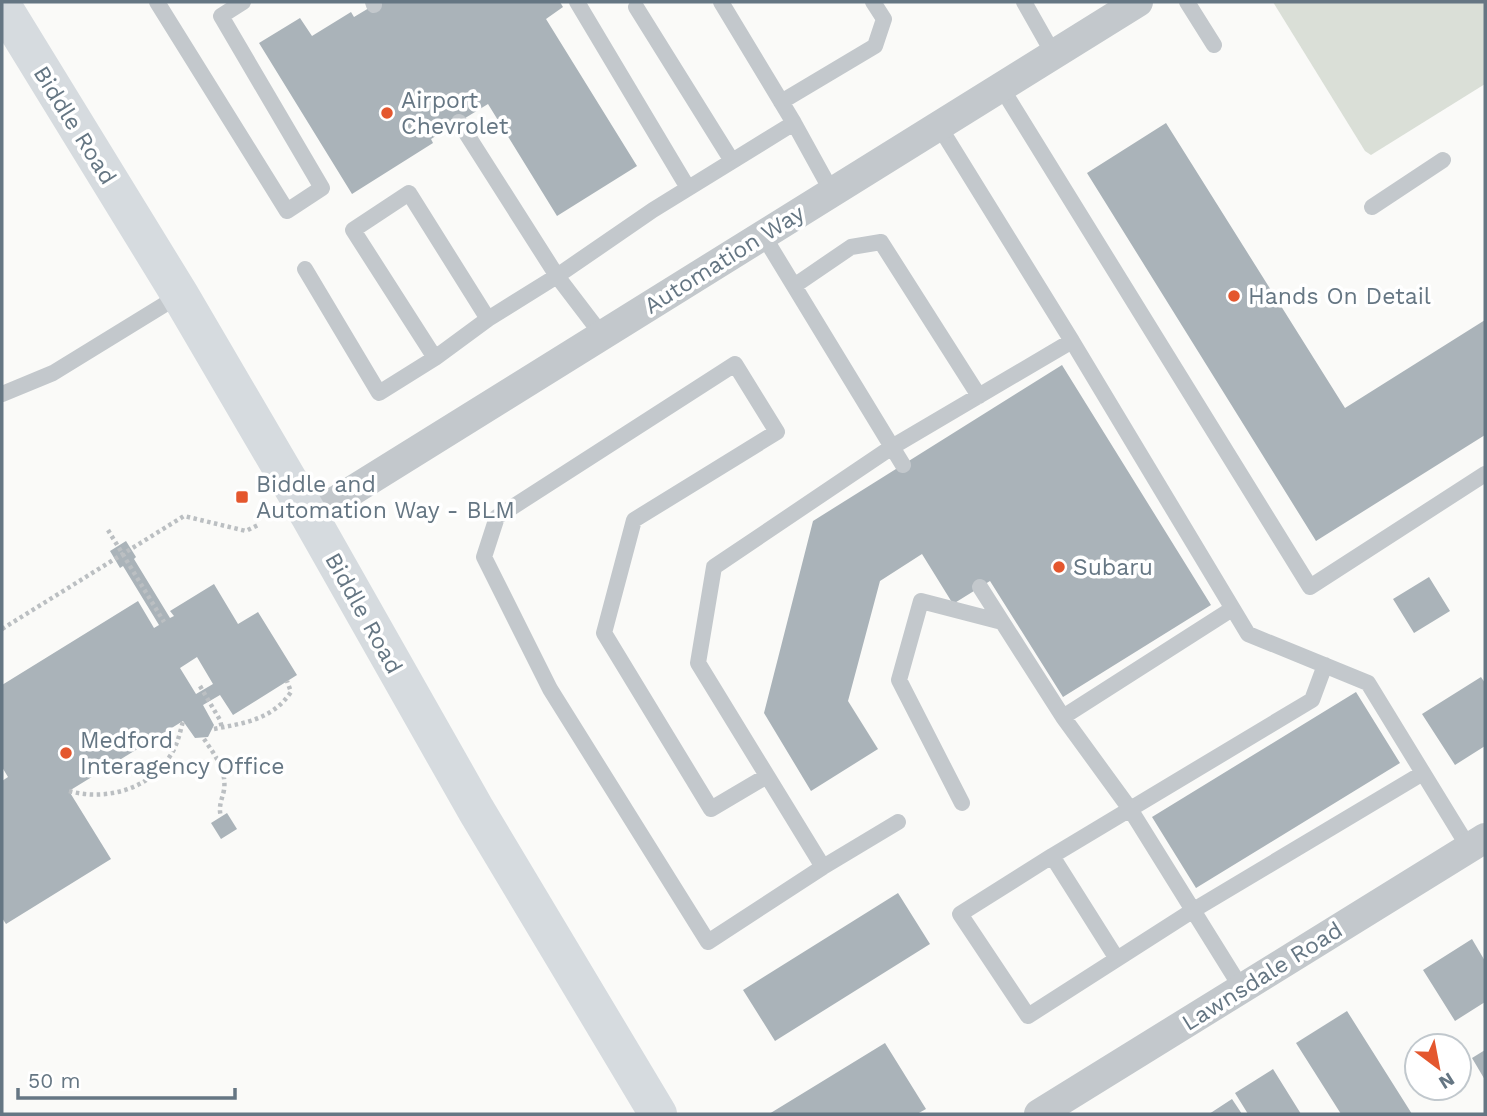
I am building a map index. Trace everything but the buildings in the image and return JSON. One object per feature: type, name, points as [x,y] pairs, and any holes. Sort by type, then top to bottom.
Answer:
[{"type":"main road","name":"Biddle Road","points":[[2,5],[180,295],[310,517],[475,810],[658,1114]]},
{"type":"street","name":"Automation Way","points":[[310,517],[1139,2]]},
{"type":"street","name":"Lawnsdale Road","points":[[1039,1114],[1477,843]]},
{"type":"lane","points":[[158,2],[287,211],[322,188],[221,16],[243,2]]},
{"type":"lane","points":[[577,2],[688,188]]},
{"type":"lane","points":[[721,2],[832,192]]},
{"type":"lane","points":[[781,102],[875,46],[884,19],[873,2]]},
{"type":"lane","points":[[1024,2],[1054,55]]},
{"type":"lane","points":[[1187,2],[1214,45]]},
{"type":"lane","points":[[636,7],[732,161]]},
{"type":"lane","points":[[1002,87],[1310,587],[1485,474]]},
{"type":"lane","points":[[459,122],[557,276],[602,335]]},
{"type":"lane","points":[[305,269],[379,393],[688,188],[794,123]]},
{"type":"lane","points":[[939,126],[1248,634],[1368,683],[1423,773],[1477,843]]},
{"type":"lane","points":[[1372,207],[1443,160]]},
{"type":"lane","points":[[435,358],[353,230],[410,193],[488,319]]},
{"type":"lane","points":[[763,235],[903,465]]},
{"type":"lane","points":[[794,286],[851,247],[881,242],[979,396]]},
{"type":"lane","points":[[2,394],[53,373],[180,295]]},
{"type":"lane","points":[[823,867],[698,663],[714,567],[892,447],[1072,341]]},
{"type":"lane","points":[[767,776],[711,809],[604,633],[634,520],[777,432],[735,364],[497,517],[484,557],[550,689],[708,942],[898,822]]},
{"type":"lane","points":[[980,587],[1063,717],[1130,809],[1242,989]]},
{"type":"lane","points":[[962,803],[899,680],[921,601],[1002,622]]},
{"type":"lane","points":[[1063,717],[1232,609]]},
{"type":"lane","points":[[1325,665],[1312,699],[960,914],[1028,1016],[1192,911],[1423,773]]},
{"type":"lane","points":[[1052,856],[1116,958]]},
{"type":"path","points":[[2,629],[184,516],[246,531],[258,525]]},
{"type":"path","points":[[108,530],[164,622]]},
{"type":"path","points":[[214,729],[253,722],[272,712],[291,692],[287,681]]},
{"type":"path","points":[[200,686],[222,728]]},
{"type":"path","points":[[69,791],[84,795],[116,793],[132,788],[170,757],[183,721]]},
{"type":"path","points":[[204,739],[221,765],[224,776],[219,810],[221,817]]},
{"type":"shaded area","points":[[1273,2],[1485,2],[1485,84],[1371,155],[1365,151]]},
{"type":"place","name":"Airport Chevrolet","points":[[387,113]]},
{"type":"place","name":"Hands On Detail","points":[[1234,296]]},
{"type":"place","name":"Biddle and Automation Way - BLM","points":[[242,497]]},
{"type":"place","name":"Subaru","points":[[1059,567]]},
{"type":"place","name":"Medford Interagency Office","points":[[66,753]]}]
